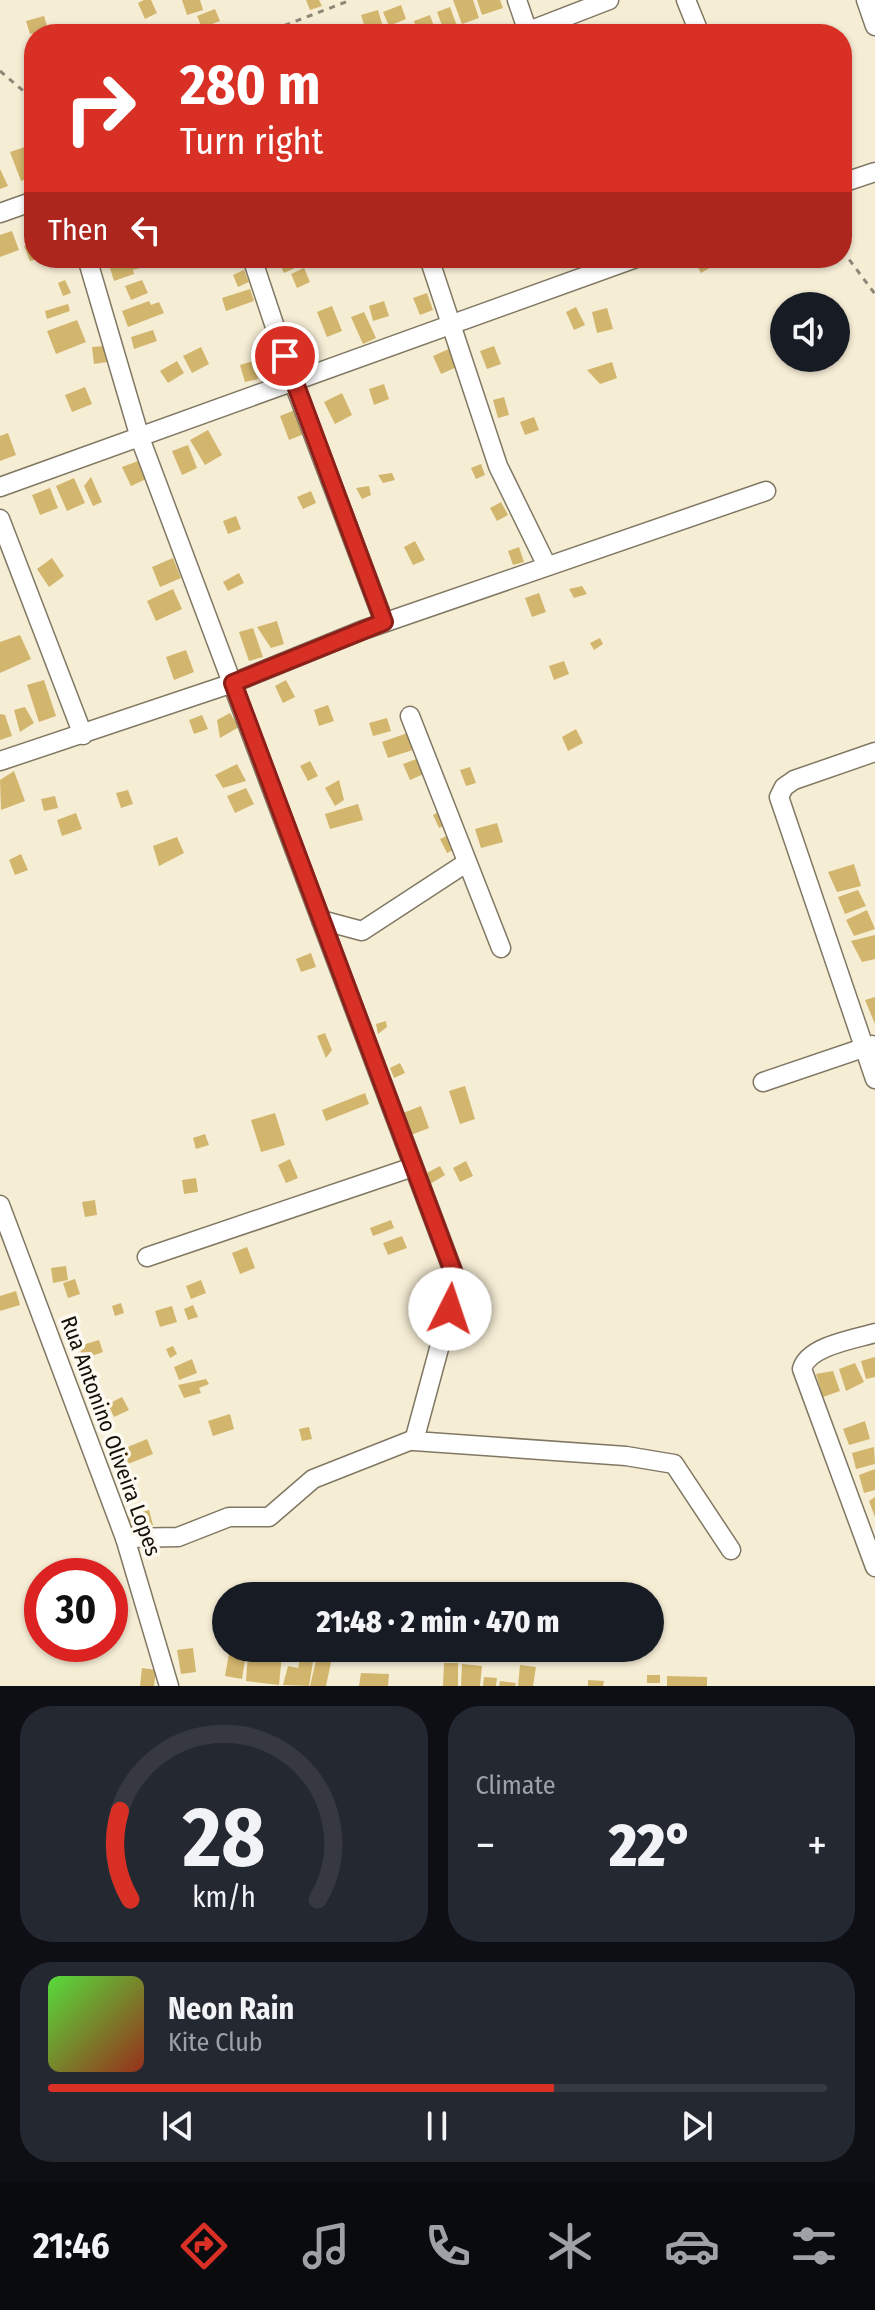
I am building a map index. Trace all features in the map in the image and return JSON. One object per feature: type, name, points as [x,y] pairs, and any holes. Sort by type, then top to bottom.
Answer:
[{"type":"street","points":[[517,0],[522,24]]},
{"type":"street","points":[[547,24],[609,0]]},
{"type":"street","points":[[686,0],[696,24]]},
{"type":"street","points":[[866,0],[875,26]]},
{"type":"street","points":[[852,180],[875,172]]},
{"type":"street","points":[[0,213],[24,205]]},
{"type":"street","points":[[90,268],[140,438],[457,1282],[416,1439]]},
{"type":"street","points":[[255,268],[293,381],[384,622]]},
{"type":"street","points":[[433,268],[498,466],[547,566]]},
{"type":"street","points":[[0,487],[609,268]]},
{"type":"street","points":[[0,761],[233,683],[384,622],[766,491]]},
{"type":"street","points":[[0,519],[83,735]]},
{"type":"street","points":[[410,716],[501,948]]},
{"type":"street","points":[[875,752],[794,780],[784,787],[779,797],[869,1046],[875,1079]]},
{"type":"street","points":[[321,920],[362,931],[466,863]]},
{"type":"street","points":[[763,1082],[869,1046]]},
{"type":"street","points":[[147,1257],[413,1167]]},
{"type":"street","name":"Rua Antonino Oliveira Lopes","points":[[0,1205],[125,1538],[169,1686]]},
{"type":"street","points":[[875,1333],[816,1353],[806,1359],[802,1369],[875,1567]]},
{"type":"street","points":[[125,1538],[178,1537],[229,1517],[269,1517],[313,1479],[416,1439],[626,1456],[674,1464],[731,1550]]},
{"type":"path","points":[[288,24],[351,0]]},
{"type":"path","points":[[0,71],[24,91]]},
{"type":"path","points":[[852,263],[875,294]]},
{"type":"building","points":[[151,0],[157,13],[145,19],[138,3]]},
{"type":"building","points":[[182,0],[200,0],[203,10],[187,15]]},
{"type":"building","points":[[306,0],[319,0],[322,6],[310,10]]},
{"type":"building","points":[[453,0],[473,0],[479,18],[462,24]]},
{"type":"building","points":[[477,0],[500,0],[503,8],[482,15]]},
{"type":"building","points":[[401,5],[406,19],[388,24],[383,12]]},
{"type":"building","points":[[450,7],[456,24],[441,24],[437,12]]},
{"type":"building","points":[[215,9],[220,21],[200,24],[197,16]]},
{"type":"building","points":[[378,10],[382,24],[364,24],[361,15]]},
{"type":"building","points":[[430,15],[433,24],[415,24],[414,21]]},
{"type":"building","points":[[44,16],[46,24],[27,24],[26,21]]},
{"type":"building","points":[[24,147],[24,180],[21,181],[10,152]]},
{"type":"building","points":[[0,169],[8,186],[0,189]]},
{"type":"building","points":[[12,231],[19,250],[0,257],[0,235]]},
{"type":"building","points":[[110,268],[140,268],[133,270],[134,274],[114,281]]},
{"type":"building","points":[[304,268],[310,282],[297,288],[291,274]]},
{"type":"building","points":[[244,270],[249,282],[238,287],[233,275]]},
{"type":"building","points":[[65,280],[71,293],[63,296],[58,283]]},
{"type":"building","points":[[142,280],[148,293],[131,300],[125,286]]},
{"type":"building","points":[[250,289],[254,301],[226,311],[222,298]]},
{"type":"building","points":[[427,293],[433,310],[420,315],[413,298]]},
{"type":"building","points":[[149,301],[151,305],[159,302],[164,313],[128,327],[122,311]]},
{"type":"building","points":[[384,301],[389,316],[373,321],[369,306]]},
{"type":"building","points":[[68,304],[70,311],[47,319],[45,311]]},
{"type":"building","points":[[332,306],[342,331],[327,337],[317,312]]},
{"type":"building","points":[[576,307],[585,325],[574,330],[566,312]]},
{"type":"building","points":[[607,308],[613,329],[597,333],[592,312]]},
{"type":"building","points":[[364,312],[376,338],[363,344],[351,317]]},
{"type":"building","points":[[77,320],[86,342],[56,354],[47,331]]},
{"type":"building","points":[[153,330],[157,341],[134,349],[131,337]]},
{"type":"building","points":[[270,339],[278,362],[263,367],[256,343]]},
{"type":"building","points":[[104,346],[107,362],[94,364],[92,347]]},
{"type":"building","points":[[494,346],[501,364],[487,369],[480,351]]},
{"type":"building","points":[[201,347],[209,364],[192,373],[183,356]]},
{"type":"building","points":[[451,348],[459,366],[441,374],[433,356]]},
{"type":"building","points":[[177,361],[184,373],[168,383],[160,371]]},
{"type":"building","points":[[253,361],[258,379],[245,382],[240,365]]},
{"type":"building","points":[[612,362],[617,378],[600,384],[587,370]]},
{"type":"building","points":[[384,384],[389,399],[374,405],[369,389]]},
{"type":"building","points":[[85,387],[92,404],[72,412],[65,395]]},
{"type":"building","points":[[342,393],[352,415],[335,424],[324,402]]},
{"type":"building","points":[[504,397],[509,415],[498,418],[493,400]]},
{"type":"building","points":[[295,410],[304,434],[289,440],[280,416]]},
{"type":"building","points":[[534,417],[539,430],[525,435],[520,422]]},
{"type":"building","points":[[208,430],[222,455],[205,465],[190,440]]},
{"type":"building","points":[[8,433],[16,455],[0,461],[0,436]]},
{"type":"building","points":[[188,445],[197,468],[182,475],[172,451]]},
{"type":"building","points":[[138,461],[146,479],[131,486],[122,467]]},
{"type":"building","points":[[481,464],[485,475],[476,479],[471,468]]},
{"type":"building","points":[[392,473],[395,480],[383,483],[378,475]]},
{"type":"building","points":[[91,477],[102,502],[93,506],[84,486]]},
{"type":"building","points":[[74,478],[85,503],[67,511],[56,486]]},
{"type":"building","points":[[369,486],[371,495],[362,499],[356,488]]},
{"type":"building","points":[[50,488],[58,508],[40,515],[32,495]]},
{"type":"building","points":[[311,491],[316,503],[303,509],[297,497]]},
{"type":"building","points":[[501,502],[508,515],[497,521],[490,508]]},
{"type":"building","points":[[236,516],[241,529],[228,534],[223,521]]},
{"type":"building","points":[[415,541],[425,560],[413,565],[404,547]]},
{"type":"building","points":[[519,547],[524,562],[513,565],[508,551]]},
{"type":"building","points":[[52,558],[64,576],[49,587],[37,569]]},
{"type":"building","points":[[173,558],[181,578],[160,587],[152,567]]},
{"type":"building","points":[[239,573],[244,583],[228,591],[223,582]]},
{"type":"building","points":[[582,586],[587,594],[574,598],[569,589]]},
{"type":"building","points":[[173,589],[182,609],[156,621],[147,601]]},
{"type":"building","points":[[539,593],[546,612],[532,617],[525,598]]},
{"type":"building","points":[[277,621],[284,644],[271,648],[257,627]]},
{"type":"building","points":[[253,628],[263,657],[249,661],[239,632]]},
{"type":"building","points":[[20,635],[31,659],[0,673],[0,642]]},
{"type":"building","points":[[600,638],[603,644],[594,650],[590,643]]},
{"type":"building","points":[[186,650],[194,672],[174,680],[166,657]]},
{"type":"building","points":[[564,661],[569,674],[554,680],[549,666]]},
{"type":"building","points":[[44,680],[56,716],[39,722],[27,685]]},
{"type":"building","points":[[286,680],[295,697],[283,703],[275,686]]},
{"type":"building","points":[[328,705],[334,721],[319,726],[314,710]]},
{"type":"building","points":[[25,707],[34,723],[20,732],[14,710]]},
{"type":"building","points":[[230,713],[239,727],[220,738],[217,720]]},
{"type":"building","points":[[0,714],[5,715],[12,736],[0,740]]},
{"type":"building","points":[[202,715],[208,729],[194,734],[189,720]]},
{"type":"building","points":[[387,718],[391,731],[373,736],[369,723]]},
{"type":"building","points":[[576,729],[583,743],[568,751],[562,737]]},
{"type":"building","points":[[410,732],[416,749],[388,758],[382,742]]},
{"type":"building","points":[[419,758],[426,773],[410,780],[403,764]]},
{"type":"building","points":[[310,761],[318,776],[308,781],[300,766]]},
{"type":"building","points":[[237,764],[246,781],[223,788],[215,775]]},
{"type":"building","points":[[470,767],[476,783],[466,786],[460,770]]},
{"type":"building","points":[[14,771],[25,801],[1,810],[0,780]]},
{"type":"building","points":[[339,780],[344,800],[335,806],[325,788]]},
{"type":"building","points":[[246,788],[254,804],[235,813],[227,796]]},
{"type":"building","points":[[128,790],[133,804],[121,808],[116,793]]},
{"type":"building","points":[[55,796],[58,808],[44,811],[41,799]]},
{"type":"building","points":[[358,804],[363,820],[330,829],[325,814]]},
{"type":"building","points":[[442,810],[448,824],[439,828],[433,815]]},
{"type":"building","points":[[76,813],[82,829],[62,836],[57,820]]},
{"type":"building","points":[[497,823],[503,842],[481,848],[475,829]]},
{"type":"building","points":[[449,835],[455,849],[447,853],[440,839]]},
{"type":"building","points":[[177,837],[184,853],[159,866],[153,846]]},
{"type":"building","points":[[21,854],[28,870],[15,875],[9,860]]},
{"type":"building","points":[[854,864],[861,886],[837,892],[828,872]]},
{"type":"building","points":[[858,890],[866,906],[845,914],[838,897]]},
{"type":"building","points":[[867,910],[875,929],[854,936],[846,920]]},
{"type":"building","points":[[875,935],[875,959],[862,962],[851,941]]},
{"type":"building","points":[[311,953],[316,967],[301,972],[296,959]]},
{"type":"building","points":[[875,997],[875,1024],[865,1000]]},
{"type":"building","points":[[386,1021],[387,1027],[378,1034],[376,1024]]},
{"type":"building","points":[[325,1033],[332,1050],[326,1058],[317,1036]]},
{"type":"building","points":[[400,1063],[405,1073],[394,1078],[390,1068]]},
{"type":"building","points":[[465,1086],[475,1119],[460,1124],[449,1091]]},
{"type":"building","points":[[365,1093],[369,1104],[326,1121],[322,1110]]},
{"type":"building","points":[[421,1106],[429,1128],[411,1135],[403,1113]]},
{"type":"building","points":[[275,1113],[285,1145],[261,1152],[251,1120]]},
{"type":"building","points":[[205,1134],[209,1145],[196,1149],[193,1138]]},
{"type":"building","points":[[290,1159],[298,1178],[286,1183],[278,1165]]},
{"type":"building","points":[[466,1161],[473,1176],[460,1182],[453,1168]]},
{"type":"building","points":[[440,1166],[445,1175],[430,1184],[425,1174]]},
{"type":"building","points":[[196,1178],[198,1192],[184,1194],[182,1180]]},
{"type":"building","points":[[95,1200],[97,1215],[85,1217],[82,1202]]},
{"type":"building","points":[[391,1220],[394,1228],[373,1236],[370,1228]]},
{"type":"building","points":[[402,1236],[407,1248],[388,1255],[383,1243]]},
{"type":"building","points":[[247,1247],[255,1268],[240,1274],[232,1253]]},
{"type":"building","points":[[66,1266],[68,1280],[53,1283],[51,1268]]},
{"type":"building","points":[[75,1279],[80,1294],[68,1298],[63,1283]]},
{"type":"building","points":[[201,1280],[206,1293],[191,1299],[186,1286]]},
{"type":"building","points":[[16,1291],[20,1305],[0,1311],[0,1296]]},
{"type":"building","points":[[121,1303],[124,1313],[115,1316],[112,1306]]},
{"type":"building","points":[[193,1305],[198,1317],[188,1320],[184,1309]]},
{"type":"building","points":[[172,1306],[177,1322],[160,1327],[155,1311]]},
{"type":"building","points":[[99,1340],[103,1352],[83,1359],[79,1346]]},
{"type":"building","points":[[173,1346],[177,1354],[170,1358],[166,1349]]},
{"type":"building","points":[[875,1357],[875,1377],[866,1379],[861,1361]]},
{"type":"building","points":[[192,1359],[197,1373],[179,1380],[174,1367]]},
{"type":"building","points":[[855,1363],[864,1382],[846,1391],[839,1369]]},
{"type":"building","points":[[91,1370],[96,1379],[87,1384],[82,1375]]},
{"type":"building","points":[[833,1371],[840,1391],[823,1397],[816,1374]]},
{"type":"building","points":[[206,1379],[209,1384],[199,1388],[201,1393],[184,1398],[178,1385]]},
{"type":"building","points":[[122,1397],[129,1410],[114,1417],[108,1404]]},
{"type":"building","points":[[230,1414],[234,1429],[213,1436],[208,1421]]},
{"type":"building","points":[[865,1421],[870,1439],[849,1445],[843,1429]]},
{"type":"building","points":[[309,1427],[312,1439],[302,1441],[299,1429]]},
{"type":"building","points":[[147,1439],[153,1454],[128,1464],[134,1479],[123,1483],[111,1454]]},
{"type":"building","points":[[874,1447],[875,1464],[856,1469],[852,1453]]},
{"type":"building","points":[[875,1469],[875,1490],[864,1493],[859,1475]]},
{"type":"building","points":[[875,1497],[875,1517],[869,1501]]},
{"type":"building","points":[[149,1510],[153,1525],[130,1531],[126,1517]]},
{"type":"building","points":[[193,1648],[196,1672],[181,1674],[177,1650]]},
{"type":"building","points":[[228,1662],[245,1662],[242,1679],[225,1676]]},
{"type":"building","points":[[247,1662],[281,1662],[279,1685],[246,1681]]},
{"type":"building","points":[[299,1662],[313,1662],[309,1686],[283,1685],[288,1666],[298,1668]]},
{"type":"building","points":[[316,1662],[331,1662],[326,1686],[310,1686]]},
{"type":"building","points":[[444,1663],[458,1663],[458,1686],[443,1686]]},
{"type":"building","points":[[462,1664],[482,1666],[480,1686],[461,1686]]},
{"type":"building","points":[[520,1665],[536,1667],[533,1686],[518,1686]]},
{"type":"building","points":[[142,1668],[156,1670],[154,1686],[140,1686]]},
{"type":"building","points":[[361,1673],[389,1674],[388,1686],[359,1686]]},
{"type":"building","points":[[647,1675],[660,1675],[660,1683],[647,1683]]},
{"type":"building","points":[[667,1676],[707,1677],[707,1686],[667,1686]]},
{"type":"building","points":[[484,1677],[497,1678],[496,1686],[483,1686]]},
{"type":"building","points":[[588,1680],[604,1681],[603,1686],[588,1686]]},
{"type":"building","points":[[500,1681],[516,1683],[515,1686],[499,1686]]},
{"type":"route","points":[[285,356],[384,622],[233,683],[457,1282],[450,1309]]}]
